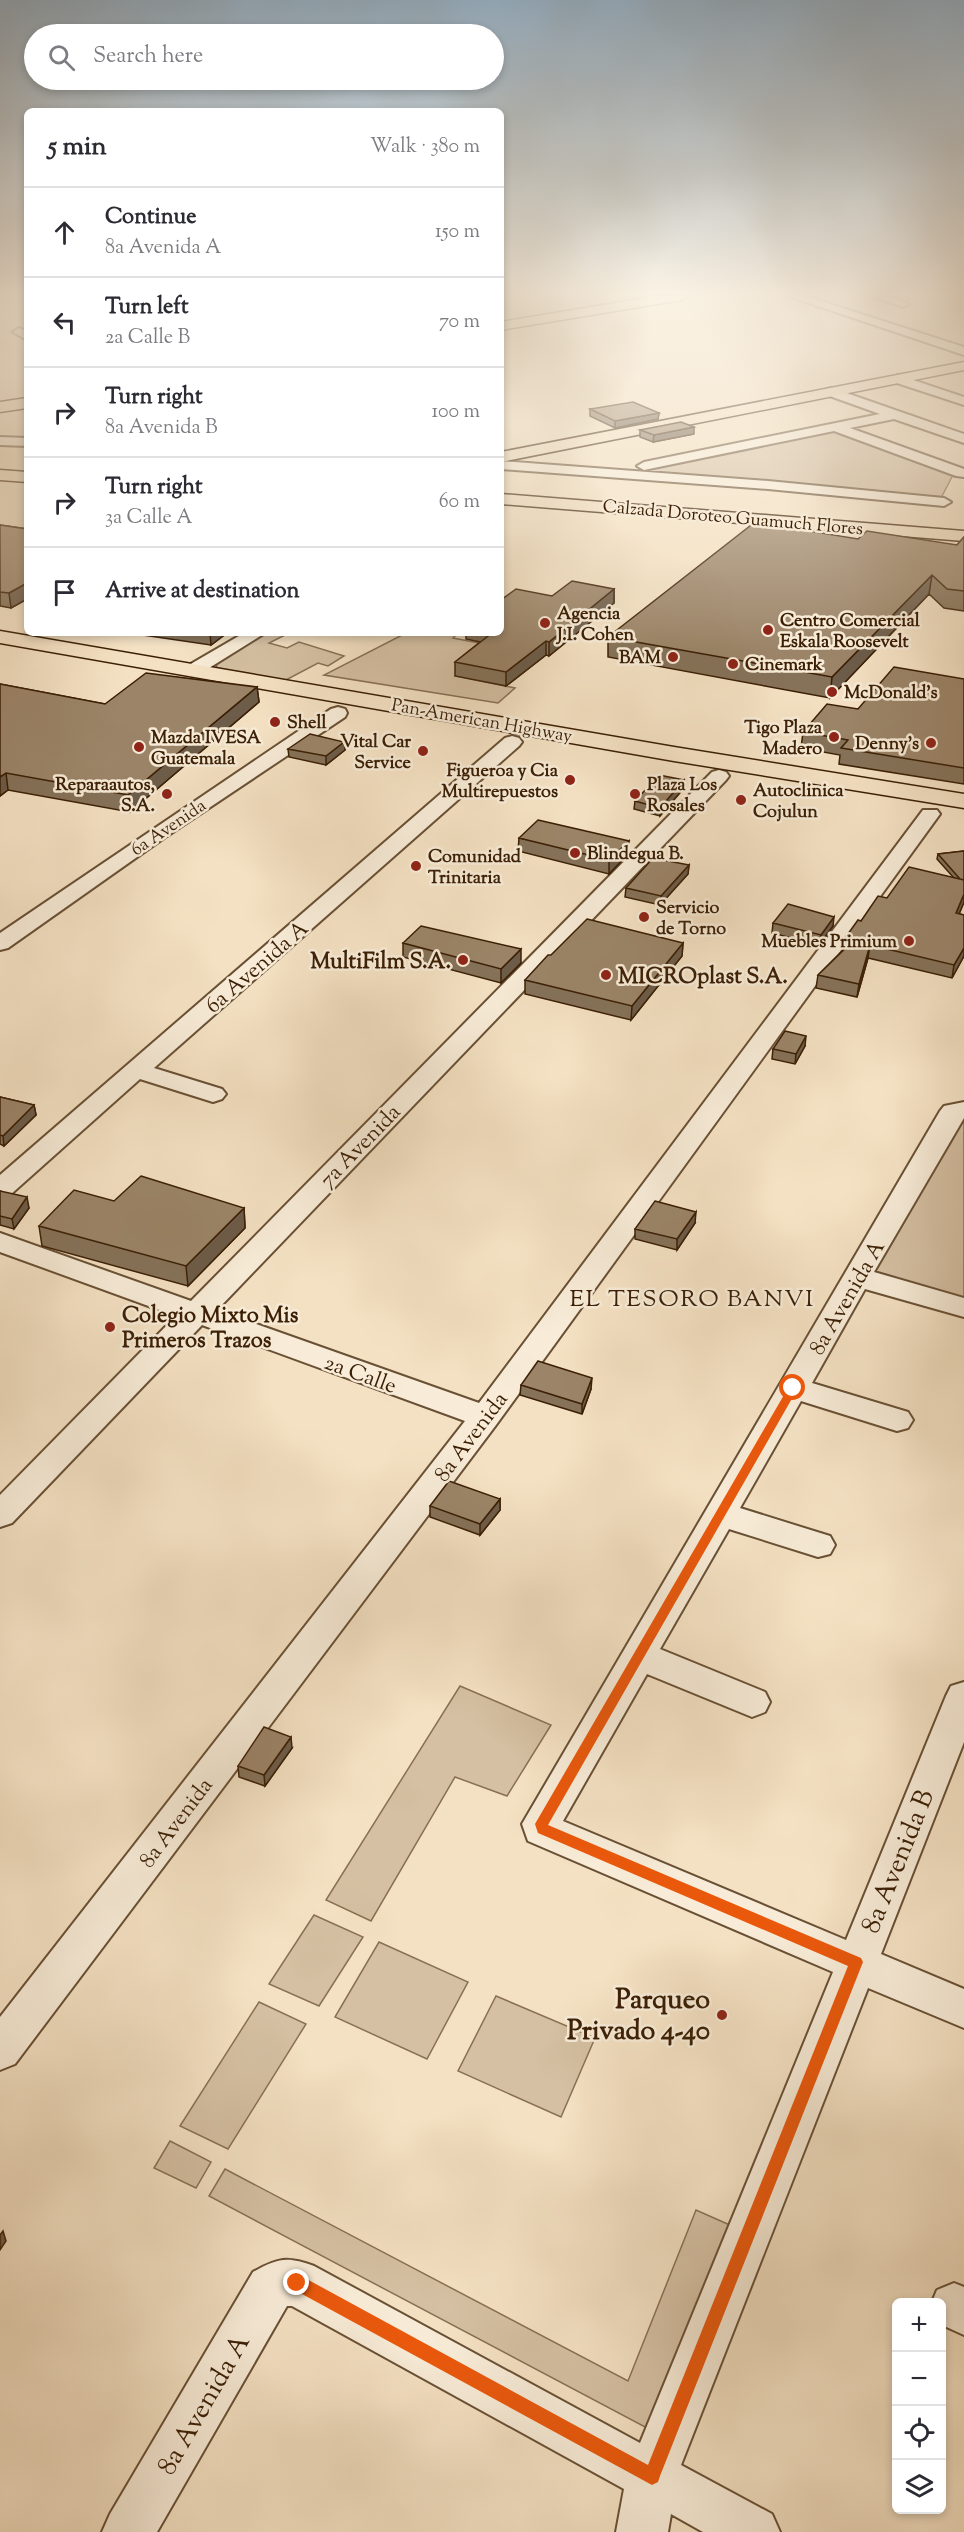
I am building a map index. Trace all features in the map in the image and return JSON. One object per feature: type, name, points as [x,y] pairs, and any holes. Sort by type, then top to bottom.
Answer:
[{"type":"main road","points":[[504,457],[720,414]]},
{"type":"main road","points":[[0,475],[24,477]]},
{"type":"main road","name":"Calzada Doroteo Guamuch Flores","points":[[504,499],[964,537]]},
{"type":"main road","name":"Calzada Doroteo Guamuch Flores","points":[[504,504],[964,537]]},
{"type":"main road","name":"Pan-American Highway","points":[[0,637],[964,801]]},
{"type":"main road","points":[[0,649],[152,675],[177,675],[195,669]]},
{"type":"main road","name":"Pan-American Highway","points":[[0,656],[964,819]]},
{"type":"main road","points":[[338,713],[352,708],[364,708],[436,719],[479,720]]},
{"type":"street","points":[[609,472],[893,415],[964,439]]},
{"type":"street","points":[[836,427],[951,494]]},
{"type":"street","points":[[0,441],[24,442]]},
{"type":"street","points":[[504,457],[609,472],[768,485],[951,494]]},
{"type":"street","points":[[195,669],[251,636]]},
{"type":"street","name":"6a Avenida","points":[[0,944],[166,828],[338,713]]},
{"type":"street","name":"6a Avenida A","points":[[0,1189],[512,742]]},
{"type":"street","name":"7a Avenida","points":[[0,1515],[719,776]]},
{"type":"street","name":"8a Avenida","points":[[0,2050],[485,1417],[930,814]]},
{"type":"street","points":[[136,1071],[213,1094]]},
{"type":"street","name":"8a Avenida A","points":[[856,1962],[541,1827],[793,1388],[959,1110]]},
{"type":"street","name":"2a Calle","points":[[0,1242],[485,1417]]},
{"type":"street","points":[[858,1277],[964,1308]]},
{"type":"street","points":[[793,1388],[897,1420]]},
{"type":"street","points":[[720,1514],[818,1545]]},
{"type":"street","points":[[638,1655],[752,1702]]},
{"type":"street","name":"8a Avenida B","points":[[642,2532],[652,2476],[964,1696]]},
{"type":"street","points":[[856,1962],[964,2009]]},
{"type":"street","name":"8a Avenida A","points":[[128,2532],[270,2289],[282,2282],[297,2283],[652,2476]]},
{"type":"street","points":[[652,2476],[754,2532]]},
{"type":"shaded area","points":[[836,430],[954,473],[941,498],[635,472]]},
{"type":"shaded area","points":[[259,636],[283,636],[269,643],[287,648],[299,642],[344,656],[328,666],[318,663],[286,680],[217,668],[216,662]]},
{"type":"shaded area","points":[[400,636],[455,636],[453,638],[525,652],[456,676],[515,688],[498,703],[324,675]]},
{"type":"shaded area","points":[[964,1114],[964,1303],[869,1275]]},
{"type":"shaded area","points":[[460,1686],[551,1725],[507,1796],[455,1777],[371,1921],[326,1900]]},
{"type":"shaded area","points":[[314,1915],[363,1937],[319,2006],[269,1984]]},
{"type":"shaded area","points":[[379,1942],[468,1982],[427,2059],[335,2017]]},
{"type":"shaded area","points":[[496,1996],[595,2038],[561,2117],[458,2071]]},
{"type":"shaded area","points":[[259,2002],[306,2024],[228,2149],[180,2126]]},
{"type":"shaded area","points":[[170,2141],[211,2162],[196,2188],[154,2168]]},
{"type":"shaded area","points":[[225,2169],[628,2381],[696,2210],[741,2230],[662,2436],[209,2196]]},
{"type":"building","points":[[601,414],[653,414],[615,421]]},
{"type":"building","points":[[681,422],[694,427],[654,435],[640,430]]},
{"type":"building","name":"Centro Comercial Eskala Roosevelt","points":[[755,522],[858,539],[867,531],[957,545],[964,537],[964,591],[947,589],[932,575],[832,677],[608,637]]},
{"type":"building","points":[[0,525],[24,529],[24,585],[9,593],[0,592]]},
{"type":"building","points":[[572,581],[614,589],[549,642],[546,641],[506,672],[455,662],[488,636],[504,636],[504,598],[516,589],[552,596]]},
{"type":"building","points":[[894,667],[964,679],[964,768],[841,748],[848,740],[803,732],[827,704],[858,709]]},
{"type":"building","points":[[146,673],[257,687],[128,795],[6,773],[0,777],[0,684],[105,704]]},
{"type":"building","points":[[310,734],[344,742],[326,756],[288,749]]},
{"type":"building","points":[[659,775],[684,780],[660,808],[635,801]]},
{"type":"building","points":[[538,820],[629,841],[609,860],[519,838]]},
{"type":"building","points":[[964,851],[964,880],[960,879],[938,854]]},
{"type":"building","points":[[653,858],[689,865],[661,896],[626,888]]},
{"type":"building","points":[[909,867],[964,880],[964,894],[956,913],[964,915],[964,948],[954,965],[870,945],[859,984],[818,975],[854,940],[845,938],[858,920],[861,921],[878,896],[887,898]]},
{"type":"building","points":[[788,904],[834,917],[821,935],[773,923]]},
{"type":"building","name":"MICROplast S.A.","points":[[587,919],[683,943],[632,1006],[525,980]]},
{"type":"building","points":[[421,926],[521,949],[501,969],[403,943]]},
{"type":"building","points":[[785,1031],[806,1036],[796,1054],[773,1049]]},
{"type":"building","points":[[0,1097],[34,1105],[3,1136],[0,1135]]},
{"type":"building","points":[[141,1176],[244,1208],[186,1266],[39,1226],[74,1190],[114,1201]]},
{"type":"building","points":[[0,1191],[27,1197],[12,1219],[0,1216]]},
{"type":"building","points":[[655,1201],[696,1212],[677,1239],[635,1229]]},
{"type":"building","points":[[538,1361],[592,1378],[582,1404],[521,1385]]},
{"type":"building","points":[[449,1481],[500,1499],[480,1524],[430,1506]]},
{"type":"building","points":[[264,1727],[291,1737],[264,1775],[238,1766]]},
{"type":"place","name":"Agencia J.I. Cohen","points":[[545,623]]},
{"type":"place","name":"Centro Comercial Eskala Roosevelt","points":[[768,630]]},
{"type":"place","name":"BAM","points":[[673,657]]},
{"type":"place","name":"Cinemark","points":[[733,664]]},
{"type":"place","name":"McDonald's","points":[[832,692]]},
{"type":"place","name":"Shell","points":[[275,722]]},
{"type":"place","name":"Tigo Plaza Madero","points":[[834,737]]},
{"type":"place","name":"Denny's","points":[[931,743]]},
{"type":"place","name":"Mazda IVESA Guatemala","points":[[139,747]]},
{"type":"place","name":"Vital Car Service","points":[[423,751]]},
{"type":"place","name":"Figueroa y Cia Multirepuestos","points":[[570,780]]},
{"type":"place","name":"Reparaautos, S.A.","points":[[167,794]]},
{"type":"place","name":"Plaza Los Rosales","points":[[635,794]]},
{"type":"place","name":"Autoclinica Cojulun","points":[[741,800]]},
{"type":"place","name":"Blindegua B.","points":[[575,853]]},
{"type":"place","name":"Comunidad Trinitaria","points":[[416,866]]},
{"type":"place","name":"Servicio de Torno","points":[[644,917]]},
{"type":"place","name":"Muebles Primium","points":[[909,941]]},
{"type":"place","name":"MultiFilm S.A.","points":[[463,960]]},
{"type":"place","name":"MICROplast S.A.","points":[[606,975]]},
{"type":"place","name":"Colegio Mixto Mis Primeros Trazos","points":[[110,1327]]},
{"type":"place","name":"Parqueo Privado 4-40","points":[[722,2015]]},
{"type":"district","name":"EL TESORO BANVI","points":[[692,1298]]},
{"type":"route","points":[[297,2283],[652,2476],[856,1962],[542,1829],[541,1824],[793,1388]]}]
